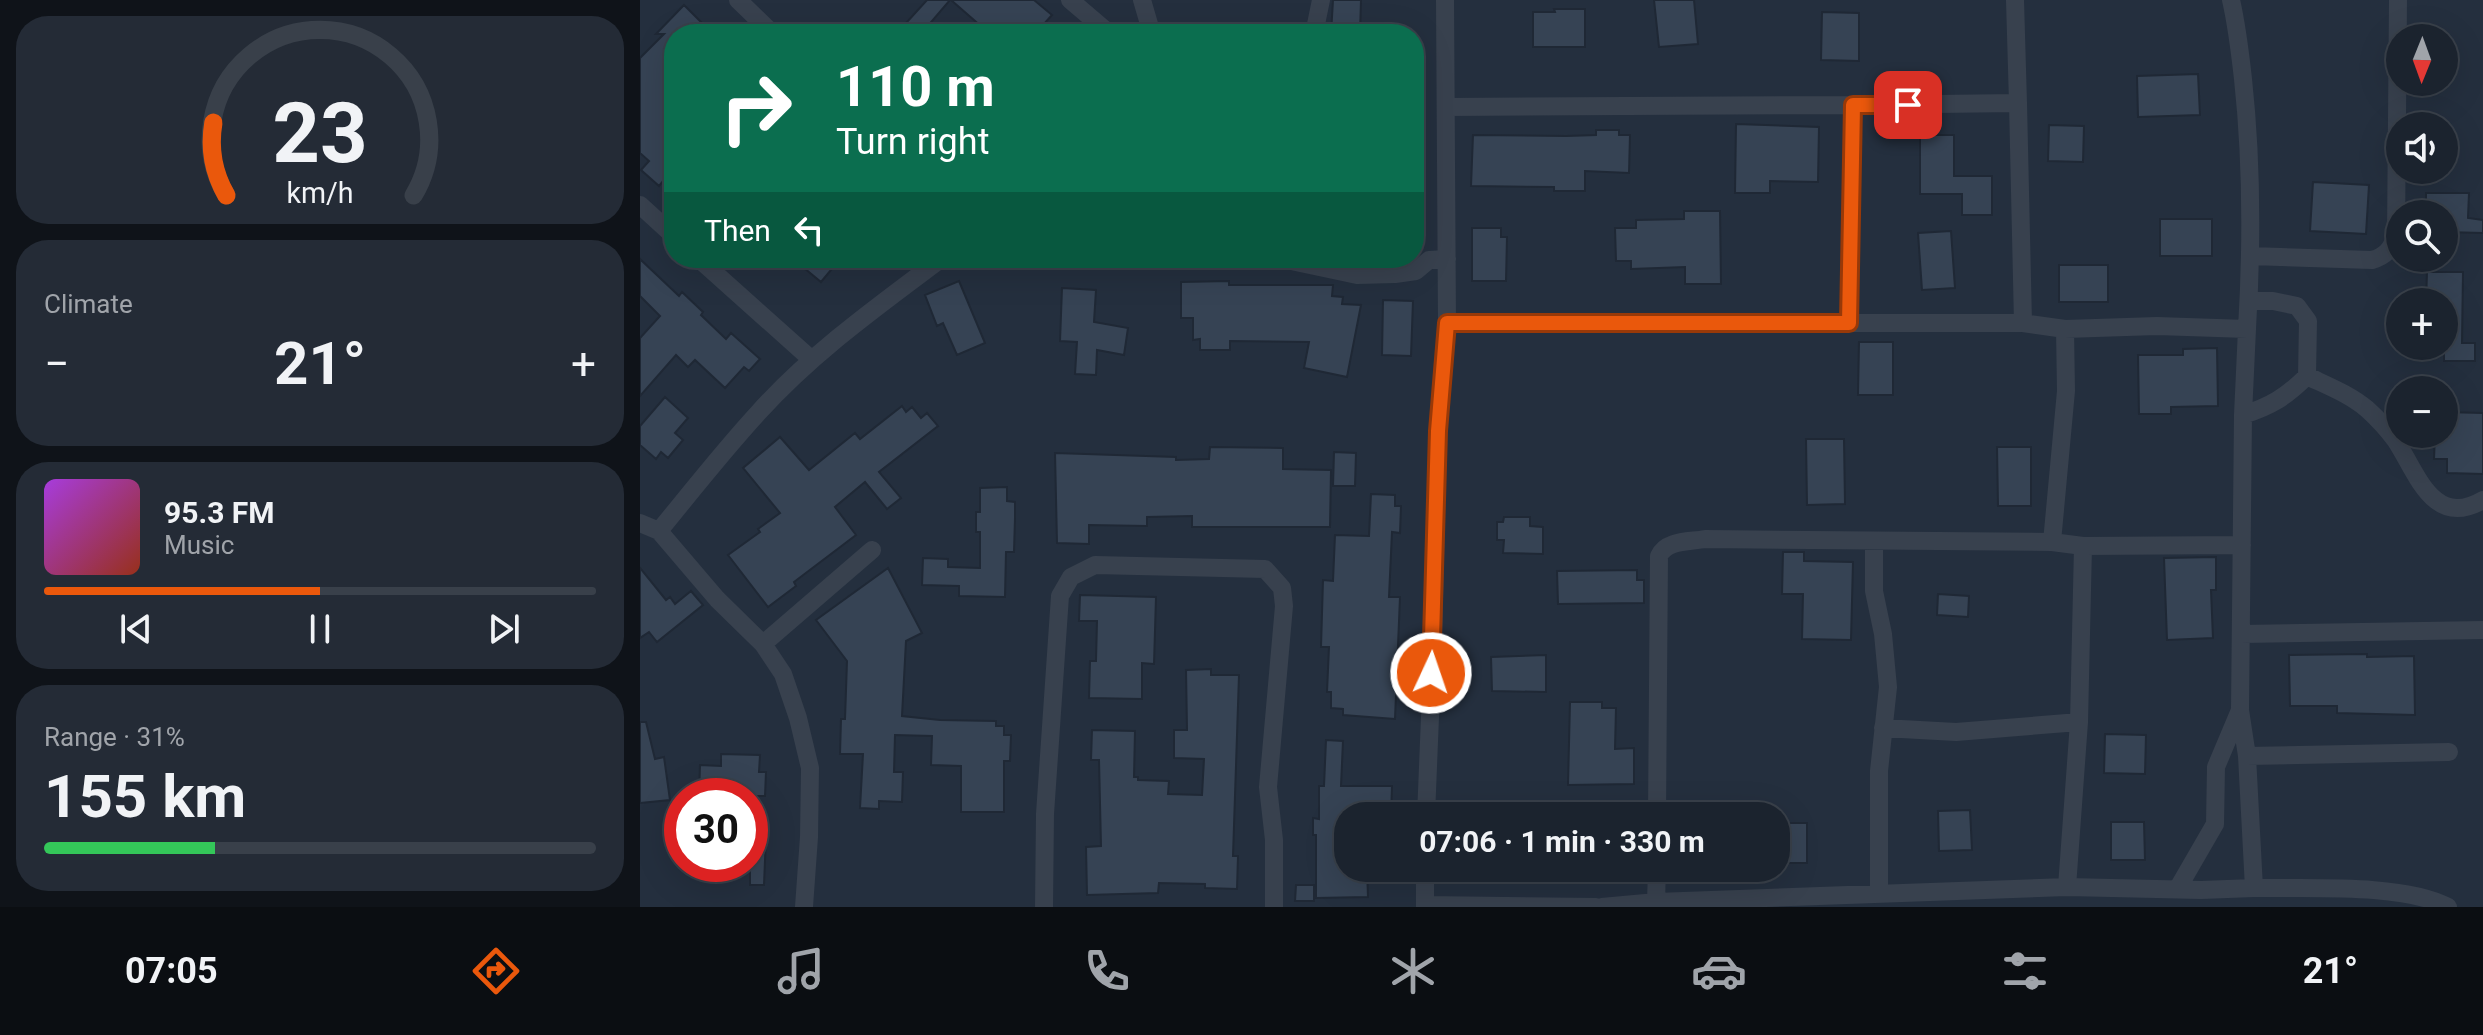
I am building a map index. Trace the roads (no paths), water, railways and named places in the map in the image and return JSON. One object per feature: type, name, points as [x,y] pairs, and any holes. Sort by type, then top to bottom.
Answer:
[{"type":"street","points":[[738,0],[763,24]]},
{"type":"street","points":[[1070,0],[1098,24]]},
{"type":"street","points":[[1142,0],[1149,24]]},
{"type":"street","points":[[1316,24],[1321,0]]},
{"type":"street","points":[[1426,802],[1438,431],[1447,323],[1445,0]]},
{"type":"street","points":[[2015,0],[2023,323]]},
{"type":"street","points":[[2231,0],[2249,136],[2251,256],[2243,415],[2240,710],[2247,756],[2254,888]]},
{"type":"street","points":[[2251,256],[2372,260],[2382,257],[2391,249],[2396,236],[2398,0]]},
{"type":"street","points":[[1447,107],[2018,103]]},
{"type":"street","points":[[1849,323],[1853,105]]},
{"type":"street","points":[[640,205],[664,227]]},
{"type":"street","points":[[1424,264],[1429,260],[1447,259]]},
{"type":"street","points":[[709,268],[812,360]]},
{"type":"street","points":[[659,531],[759,412],[812,360],[929,268]]},
{"type":"street","points":[[1324,268],[1357,275],[1395,274],[1420,268]]},
{"type":"street","points":[[2243,415],[2270,406],[2289,394],[2307,376],[2308,321],[2297,306],[2273,301],[2249,301]]},
{"type":"street","points":[[1447,323],[2023,323],[2065,329],[2157,326],[2247,329]]},
{"type":"street","points":[[2052,542],[2066,391],[2065,329]]},
{"type":"street","points":[[2307,376],[2344,393],[2366,409],[2394,438],[2425,492],[2440,505],[2460,509],[2483,500]]},
{"type":"street","points":[[640,523],[659,531],[717,599],[763,644],[783,674],[810,768],[804,907]]},
{"type":"street","points":[[1657,802],[1659,556],[1662,549],[1669,545],[1705,539],[2052,542],[2083,546],[2242,545]]},
{"type":"street","points":[[1874,541],[1874,591],[1883,634],[1888,687],[1879,771],[1879,894]]},
{"type":"street","points":[[2067,887],[2079,722],[2083,546]]},
{"type":"street","points":[[763,644],[872,550]]},
{"type":"street","points":[[1044,907],[1045,800],[1060,596],[1071,577],[1095,565],[1265,569],[1282,588],[1284,606],[1268,787],[1274,840],[1274,907]]},
{"type":"street","points":[[2241,634],[2483,630]]},
{"type":"street","points":[[2178,888],[2215,824],[2216,767],[2240,710]]},
{"type":"street","points":[[1883,728],[1956,732],[2079,722]]},
{"type":"street","points":[[2247,756],[2449,752]]},
{"type":"street","points":[[1425,882],[1425,906],[1599,907],[1656,902],[2067,887],[2384,892],[2414,895],[2448,907]]},
{"type":"street","points":[[1656,902],[1657,882]]}]
